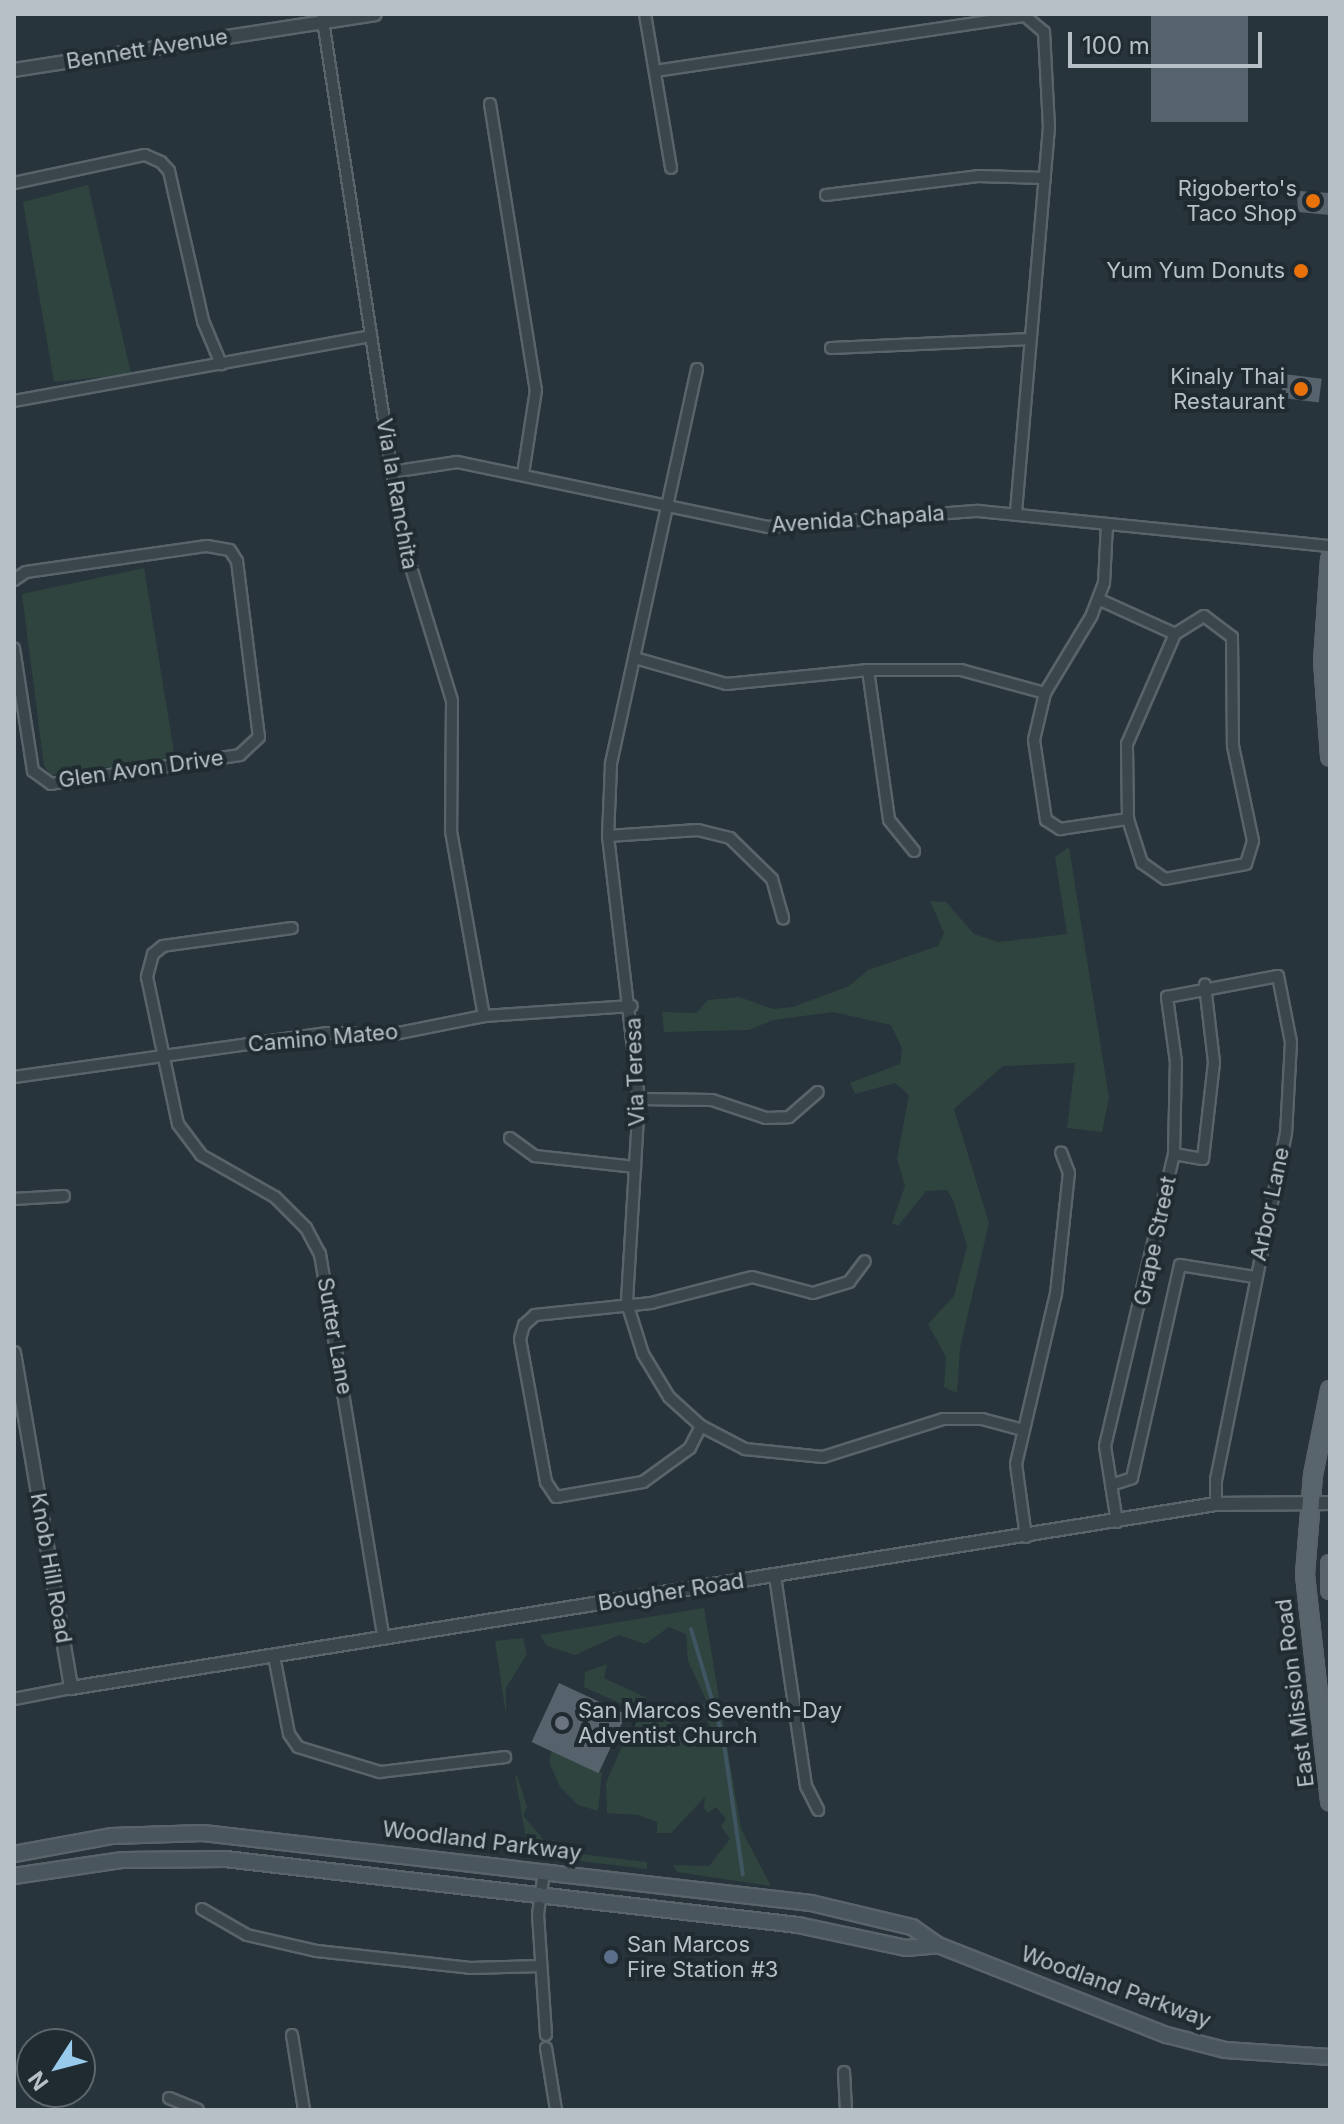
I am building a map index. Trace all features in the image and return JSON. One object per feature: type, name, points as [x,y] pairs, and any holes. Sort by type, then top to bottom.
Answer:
[{"type":"main road","points":[[1330,559],[1323,661],[1330,757]]},
{"type":"main road","name":"East Mission Road","points":[[1330,1390],[1310,1503],[1305,1575],[1314,1684],[1330,1802]]},
{"type":"main road","points":[[1330,1564],[1330,1590]]},
{"type":"main road","points":[[1314,1684],[1330,1725]]},
{"type":"main road","name":"Woodland Parkway","points":[[14,1854],[112,1836],[203,1833],[811,1903],[912,1927],[938,1945],[1167,2035],[1225,2050],[1330,2057]]},
{"type":"main road","name":"Woodland Parkway","points":[[14,1876],[123,1860],[192,1857],[798,1925],[906,1948],[938,1945]]},
{"type":"street","name":"Bennett Avenue","points":[[14,70],[323,18],[375,14]]},
{"type":"street","points":[[645,14],[671,168]]},
{"type":"street","points":[[655,71],[1025,16],[1044,32],[1049,68],[1045,178],[1016,515]]},
{"type":"street","name":"Via la Ranchita","points":[[323,18],[391,472],[417,595],[452,701],[451,831],[484,1016]]},
{"type":"street","points":[[490,104],[536,390],[523,474]]},
{"type":"street","points":[[14,183],[145,155],[161,162],[203,321],[221,364]]},
{"type":"street","points":[[826,195],[978,176],[1045,178]]},
{"type":"street","points":[[14,401],[371,336]]},
{"type":"street","points":[[831,348],[1031,339]]},
{"type":"street","name":"Via Teresa","points":[[697,369],[669,510],[611,765],[608,836],[632,1006],[639,1099],[627,1303],[643,1354],[669,1397],[701,1426],[771,1456],[823,1457],[943,1419],[982,1419],[1023,1430]]},
{"type":"street","name":"Avenida Chapala","points":[[391,472],[457,462],[523,474],[669,510],[768,527],[929,513],[1016,515],[1330,546]]},
{"type":"street","points":[[1107,524],[1098,599],[1045,693],[1034,740],[1046,820],[1060,829],[1128,819]]},
{"type":"street","name":"Glen Avon Drive","points":[[14,580],[26,572],[207,546],[230,550],[237,561],[261,729],[246,753],[51,784],[33,771],[14,648]]},
{"type":"street","points":[[1098,599],[1175,634]]},
{"type":"street","points":[[1204,616],[1232,637],[1233,746],[1251,831],[1246,864],[1165,879],[1142,863],[1128,819],[1127,744],[1175,634],[1204,616]]},
{"type":"street","points":[[635,658],[726,684],[868,670],[961,670],[1045,693]]},
{"type":"street","points":[[868,670],[889,820],[914,851]]},
{"type":"street","points":[[608,836],[698,830],[730,838],[772,879],[783,918]]},
{"type":"street","name":"Sutter Lane","points":[[292,928],[163,946],[153,954],[147,977],[170,1107],[201,1155],[275,1197],[306,1228],[320,1254],[383,1636]]},
{"type":"street","name":"Arbor Lane","points":[[1205,985],[1282,979],[1291,1042],[1286,1133],[1254,1277],[1216,1504]]},
{"type":"street","points":[[1174,1154],[1203,1159],[1214,1062],[1205,985]]},
{"type":"street","name":"Grape Street","points":[[1117,1522],[1105,1446],[1174,1154],[1176,1062],[1167,997],[1205,985]]},
{"type":"street","name":"Camino Mateo","points":[[14,1077],[326,1033],[394,1034],[484,1016],[632,1006]]},
{"type":"street","points":[[639,1099],[712,1100],[777,1118],[805,1109],[818,1092]]},
{"type":"street","points":[[510,1138],[535,1156],[635,1167]]},
{"type":"street","points":[[1026,1537],[1016,1464],[1056,1294],[1069,1173],[1061,1152]]},
{"type":"street","points":[[14,1199],[64,1196]]},
{"type":"street","points":[[701,1426],[690,1448],[643,1482],[565,1499],[546,1482],[520,1333],[535,1315],[627,1303],[752,1277],[813,1293],[849,1282],[865,1261]]},
{"type":"street","points":[[1111,1485],[1132,1478],[1180,1265],[1254,1277]]},
{"type":"street","name":"Knob Hill Road","points":[[14,1353],[71,1688]]},
{"type":"street","name":"Bougher Road","points":[[14,1699],[383,1636],[1026,1537],[1216,1504],[1330,1503]]},
{"type":"street","points":[[775,1576],[806,1786],[818,1810]]},
{"type":"street","points":[[274,1656],[289,1734],[298,1747],[380,1772],[505,1757]]},
{"type":"street","points":[[544,1872],[540,1898],[546,2035]]},
{"type":"street","points":[[202,1909],[247,1935],[317,1951],[470,1968],[541,1966]]},
{"type":"street","points":[[292,2035],[304,2110]]},
{"type":"street","points":[[546,2048],[556,2110]]},
{"type":"street","points":[[844,2072],[846,2110]]},
{"type":"street","points":[[169,2098],[198,2110]]},
{"type":"green space","points":[[88,185],[131,374],[54,382],[23,202]]},
{"type":"green space","points":[[144,568],[175,758],[51,775],[44,766],[22,594]]},
{"type":"green space","points":[[1069,847],[1109,1098],[1102,1132],[1067,1128],[1075,1063],[1003,1066],[954,1109],[989,1223],[960,1348],[957,1393],[944,1387],[946,1357],[928,1324],[954,1296],[967,1246],[953,1200],[947,1190],[926,1191],[898,1226],[892,1223],[905,1186],[897,1158],[909,1095],[895,1083],[855,1094],[850,1083],[900,1064],[902,1048],[891,1025],[833,1012],[773,1020],[749,1030],[664,1032],[662,1012],[696,1013],[708,1000],[739,997],[773,1009],[793,1007],[849,986],[868,970],[938,946],[944,933],[930,901],[946,902],[974,934],[998,942],[1067,934],[1055,857]]},
{"type":"green space","points":[[704,1608],[741,1829],[771,1886],[677,1872],[673,1865],[709,1866],[730,1839],[721,1826],[726,1819],[716,1807],[708,1813],[704,1808],[705,1797],[671,1833],[657,1833],[657,1822],[638,1815],[607,1813],[606,1783],[629,1730],[656,1703],[684,1741],[696,1735],[703,1745],[713,1732],[700,1705],[707,1702],[688,1661],[686,1634],[669,1627],[645,1644],[619,1635],[575,1655],[547,1646],[540,1635]]},
{"type":"green space","points":[[523,1638],[527,1654],[506,1688],[506,1715],[495,1641]]},
{"type":"green space","points":[[607,1664],[604,1678],[647,1698],[627,1724],[633,1709],[584,1687],[585,1672]]},
{"type":"green space","points":[[552,1750],[602,1773],[598,1811],[578,1805],[560,1787],[549,1762]]},
{"type":"green space","points":[[515,1776],[527,1807],[523,1815],[547,1844],[554,1839],[555,1851],[647,1862],[647,1869],[529,1855]]},
{"type":"building","points":[[1151,14],[1248,14],[1248,122],[1151,122]]},
{"type":"building","name":"Rigoberto's Taco Shop","points":[[1297,191],[1330,193],[1330,215],[1298,212]]},
{"type":"building","name":"Kinaly Thai Restaurant","points":[[1284,374],[1322,379],[1319,402],[1281,398]]},
{"type":"building","name":"San Marcos Seventh-Day Adventist Church","points":[[559,1683],[626,1714],[599,1773],[532,1742]]},
{"type":"waterway","points":[[691,1629],[723,1737],[743,1875]]},
{"type":"place","name":"Rigoberto's Taco Shop","points":[[1313,201]]},
{"type":"place","name":"Yum Yum Donuts","points":[[1301,271]]},
{"type":"place","name":"Kinaly Thai Restaurant","points":[[1301,389]]},
{"type":"place","name":"San Marcos Seventh-Day Adventist Church","points":[[562,1723]]},
{"type":"place","name":"San Marcos Fire Station #3","points":[[611,1957]]}]
